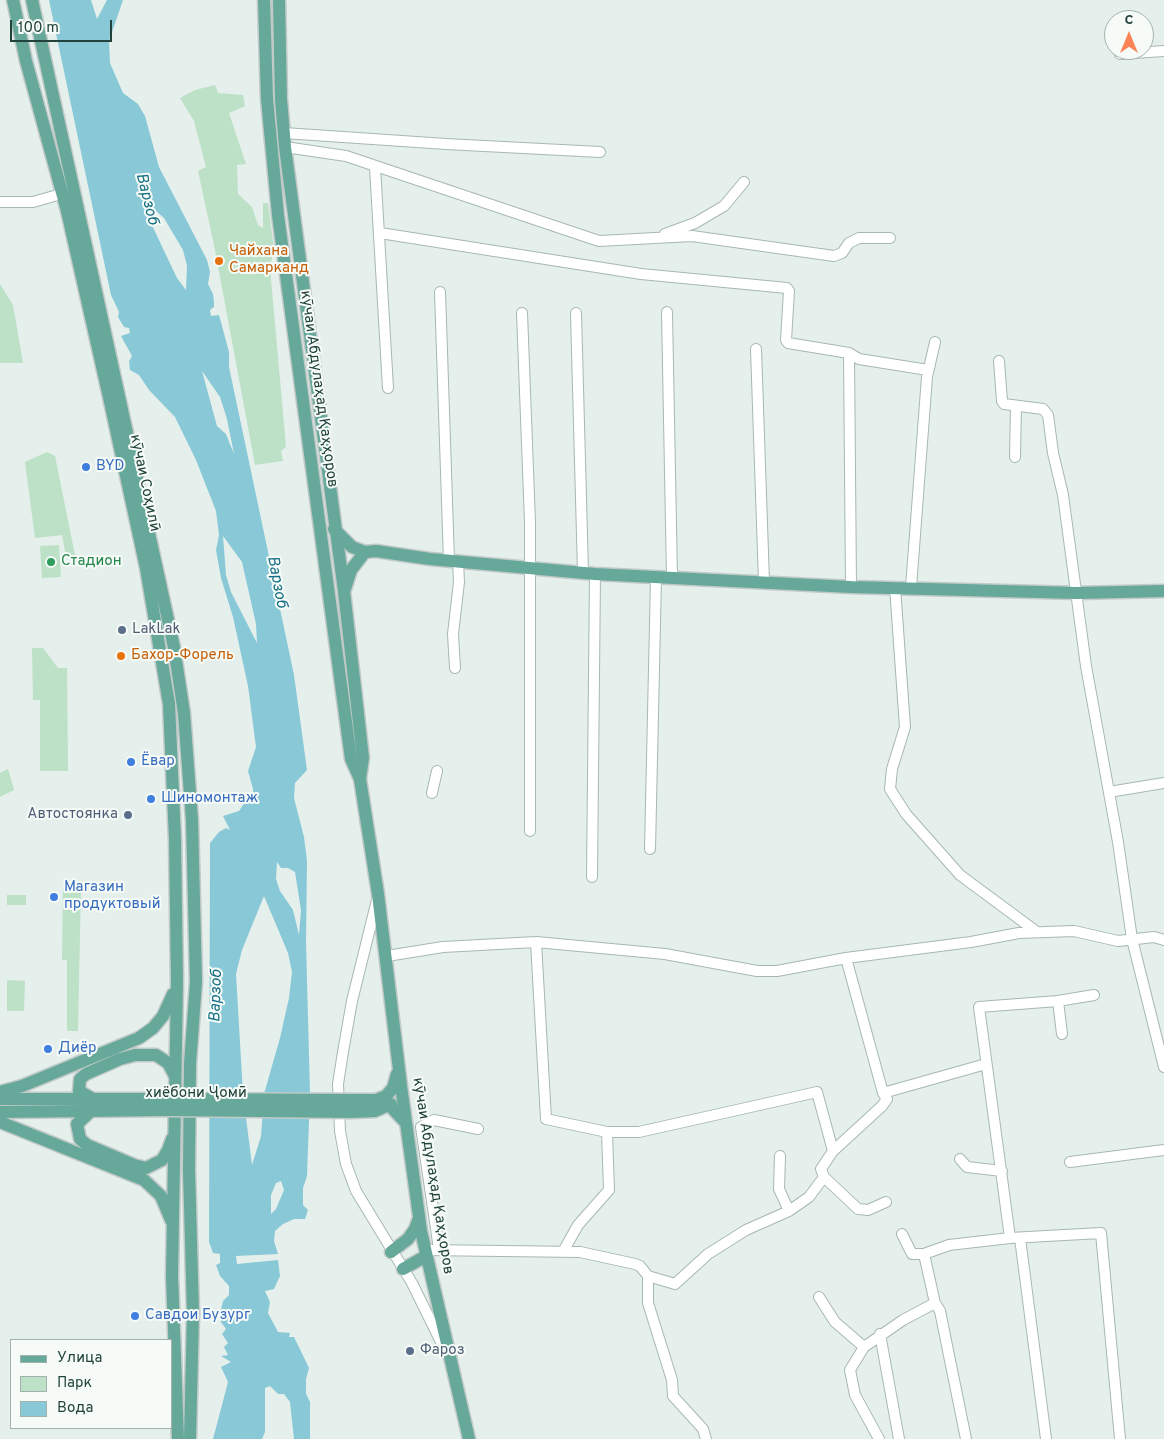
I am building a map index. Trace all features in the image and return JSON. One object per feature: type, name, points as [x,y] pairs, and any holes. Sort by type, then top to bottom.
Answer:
[{"type":"main road","name":"кӯчаи Соҳилӣ","points":[[13,0],[26,61],[67,192],[158,630],[169,704],[175,839],[177,982],[172,1276],[175,1311],[178,1439]]},
{"type":"main road","points":[[32,0],[44,56],[67,192],[174,647],[185,722],[193,838],[196,982],[190,1064],[193,1312],[190,1439]]},
{"type":"main road","name":"кӯчаи Абдулаҳад Қаҳҳоров","points":[[264,0],[267,99],[279,224],[351,759],[360,779],[378,894],[387,956],[397,1059],[426,1253],[449,1358]]},
{"type":"main road","name":"кӯчаи Абдулаҳад Қаҳҳоров","points":[[279,0],[281,99],[285,147],[334,529],[344,591],[363,758],[360,779]]},
{"type":"main road","points":[[26,61],[44,56]]},
{"type":"main road","points":[[334,529],[352,548],[365,552],[454,562],[589,573],[851,587],[1077,593],[1164,591]]},
{"type":"main road","points":[[344,591],[351,570],[365,552]]},
{"type":"main road","points":[[175,839],[183,834],[193,838]]},
{"type":"main road","points":[[0,1092],[22,1086],[139,1038],[153,1028],[168,1009],[177,982]]},
{"type":"main road","points":[[174,1132],[168,1150],[162,1160],[146,1168],[134,1165],[87,1145],[80,1139],[77,1124],[92,1105],[79,1091],[80,1079],[86,1074],[120,1058],[135,1055],[156,1055],[168,1063],[175,1076]]},
{"type":"main road","points":[[397,1059],[396,1079],[393,1088],[376,1106],[396,1122],[411,1154]]},
{"type":"main road","points":[[390,1106],[401,1086]]},
{"type":"main road","name":"хиёбони Ҷомӣ","points":[[0,1098],[92,1105],[390,1106],[408,1125]]},
{"type":"main road","name":"хиёбони Ҷомӣ","points":[[0,1112],[92,1105]]},
{"type":"main road","points":[[0,1122],[144,1180],[161,1196],[174,1229]]},
{"type":"main road","points":[[391,1252],[408,1239],[415,1229],[420,1216]]},
{"type":"main road","points":[[403,1269],[426,1253]]},
{"type":"main road","points":[[175,1311],[185,1315],[193,1312]]},
{"type":"main road","points":[[449,1358],[468,1439]]},
{"type":"street","points":[[284,133],[600,152]]},
{"type":"street","points":[[285,147],[346,156],[599,241],[692,236],[834,256],[842,253],[849,243],[859,238],[890,238]]},
{"type":"street","points":[[375,167],[388,388]]},
{"type":"street","points":[[655,238],[695,223],[724,206],[744,182]]},
{"type":"street","points":[[0,202],[34,202],[67,192]]},
{"type":"street","points":[[380,233],[641,274],[787,288],[789,291],[786,342],[849,353],[860,359],[928,370]]},
{"type":"street","points":[[440,292],[454,562],[459,582],[453,634],[455,668]]},
{"type":"street","points":[[667,312],[672,578]]},
{"type":"street","points":[[522,313],[530,522],[530,831]]},
{"type":"street","points":[[576,313],[589,573],[592,878]]},
{"type":"street","points":[[911,588],[928,370],[935,342]]},
{"type":"street","points":[[756,349],[764,582]]},
{"type":"street","points":[[849,353],[851,587]]},
{"type":"street","points":[[999,361],[1002,401],[1008,406],[1043,409],[1048,415],[1053,453],[1063,495],[1086,666],[1109,792],[1132,939],[1160,1035],[1164,1067]]},
{"type":"street","points":[[1015,457],[1016,406]]},
{"type":"street","points":[[650,848],[656,578]]},
{"type":"street","points":[[895,588],[905,726],[892,769],[890,789],[906,814],[960,875],[1003,904],[1037,932]]},
{"type":"street","points":[[432,793],[437,771]]},
{"type":"street","points":[[1109,792],[1164,782]]},
{"type":"street","name":"кӯчаи Абдулаҳад Қаҳҳоров","points":[[378,894],[346,1035],[338,1084],[340,1131],[346,1164],[356,1191],[391,1252],[403,1269],[449,1358]]},
{"type":"street","points":[[387,956],[443,947],[536,942],[665,954],[757,971],[777,971],[846,958],[971,942],[1019,933],[1074,931],[1118,941],[1154,937],[1164,940]]},
{"type":"street","points":[[536,942],[544,1116],[550,1120],[607,1132],[640,1132],[817,1092],[833,1151]]},
{"type":"street","points":[[846,958],[883,1094],[887,1100],[833,1151],[821,1166],[824,1177],[862,1211],[886,1202]]},
{"type":"street","points":[[1046,1439],[1015,1238],[1002,1171],[979,1007],[1058,1001],[1094,995]]},
{"type":"street","points":[[1058,1001],[1062,1034]]},
{"type":"street","points":[[883,1094],[986,1064]]},
{"type":"street","points":[[439,1249],[421,1128],[434,1120],[478,1129]]},
{"type":"street","points":[[564,1250],[578,1225],[609,1190],[607,1132]]},
{"type":"street","points":[[1070,1162],[1164,1150]]},
{"type":"street","points":[[780,1156],[779,1189],[790,1211]]},
{"type":"street","points":[[960,1159],[966,1167],[1002,1171]]},
{"type":"street","points":[[426,1253],[439,1249],[564,1250],[635,1264],[640,1266],[648,1276],[670,1283],[679,1282],[708,1254],[746,1230],[790,1211],[808,1196],[824,1177]]},
{"type":"street","points":[[902,1234],[912,1254],[924,1254],[949,1245],[1015,1238],[1101,1233],[1120,1439]]},
{"type":"street","points":[[924,1254],[935,1303],[940,1311],[966,1439]]},
{"type":"street","points":[[648,1276],[648,1303],[657,1337],[672,1380],[673,1396],[703,1429],[706,1439]]},
{"type":"street","points":[[819,1297],[835,1322],[864,1347]]},
{"type":"street","points":[[879,1439],[855,1395],[850,1381],[850,1370],[864,1347],[880,1334],[935,1303]]},
{"type":"street","points":[[880,1334],[899,1439]]},
{"type":"green space","points":[[215,85],[218,93],[243,95],[245,106],[229,113],[246,164],[237,165],[238,194],[252,207],[258,225],[263,228],[263,203],[268,203],[274,248],[270,268],[286,447],[281,451],[283,461],[255,465],[214,245],[198,171],[206,167],[194,121],[180,98],[195,90]]},
{"type":"green space","points":[[0,284],[13,305],[23,363],[0,363]]},
{"type":"green space","points":[[47,452],[55,456],[75,555],[66,556],[62,535],[35,538],[25,462]]},
{"type":"green space","name":"Стадион","points":[[59,545],[61,577],[42,578],[40,546]]},
{"type":"green space","points":[[32,648],[43,648],[58,668],[67,668],[68,771],[40,771],[40,700],[33,700]]},
{"type":"green space","points":[[8,769],[14,790],[0,797],[0,773]]},
{"type":"green space","points":[[63,887],[81,887],[78,1031],[67,1031],[67,960],[62,960]]},
{"type":"green space","points":[[7,895],[26,895],[26,905],[7,905]]},
{"type":"green space","points":[[7,980],[25,981],[24,1011],[7,1011]]},
{"type":"water","name":"Варзоб","points":[[49,0],[91,0],[97,19],[107,0],[123,0],[109,41],[110,63],[123,93],[138,104],[145,116],[159,167],[207,260],[210,272],[208,284],[213,294],[214,302],[214,307],[210,310],[211,316],[219,315],[229,352],[229,367],[294,675],[307,770],[295,783],[294,798],[304,837],[307,861],[306,942],[310,1093],[307,1176],[303,1188],[303,1205],[308,1210],[305,1219],[294,1219],[283,1224],[275,1231],[274,1241],[278,1254],[236,1256],[237,1264],[278,1260],[280,1276],[274,1289],[265,1291],[270,1302],[268,1313],[278,1332],[290,1333],[289,1337],[294,1337],[309,1368],[306,1379],[306,1394],[310,1402],[310,1439],[294,1439],[290,1402],[284,1394],[278,1394],[270,1386],[265,1388],[265,1432],[262,1439],[213,1439],[228,1382],[221,1367],[231,1362],[221,1356],[228,1355],[224,1347],[228,1343],[222,1334],[226,1329],[221,1322],[221,1310],[223,1301],[229,1295],[229,1286],[220,1276],[216,1265],[220,1263],[220,1254],[213,1253],[209,1242],[210,843],[219,832],[226,828],[230,830],[223,816],[239,811],[245,802],[253,799],[253,789],[248,771],[256,747],[248,686],[233,617],[221,578],[216,550],[219,535],[216,511],[196,460],[175,417],[149,390],[139,375],[130,370],[129,361],[132,356],[121,336],[130,333],[129,328],[124,327],[118,317],[119,312],[111,295]],"holes":[[[151,210],[156,211],[164,218],[183,250],[187,266],[186,290],[177,278],[149,219]],[[202,371],[220,397],[227,419],[234,454],[226,434],[217,426]],[[223,536],[242,562],[256,624],[257,643],[231,592],[226,575]],[[277,862],[281,868],[288,868],[295,872],[301,910],[299,935],[293,910],[280,891],[276,879]],[[264,896],[288,953],[292,972],[289,998],[280,1038],[264,1094],[261,1136],[252,1165],[243,1094],[236,974],[242,950]],[[281,1181],[284,1190],[276,1209],[271,1214],[271,1195],[276,1183]]]},
{"type":"place","name":"Чайхана Самарканд","points":[[219,261]]},
{"type":"place","name":"BYD","points":[[86,467]]},
{"type":"place","name":"Стадион","points":[[51,562]]},
{"type":"place","name":"LakLak","points":[[122,630]]},
{"type":"place","name":"Бахор-Форель","points":[[121,656]]},
{"type":"place","name":"Ёвар","points":[[131,762]]},
{"type":"place","name":"Шиномонтаж","points":[[151,799]]},
{"type":"place","name":"Автостоянка","points":[[128,815]]},
{"type":"place","name":"Магазин продуктовый","points":[[54,897]]},
{"type":"place","name":"Диёр","points":[[48,1049]]},
{"type":"place","name":"Савдои Бузург","points":[[135,1316]]},
{"type":"place","name":"Фароз","points":[[410,1351]]}]
